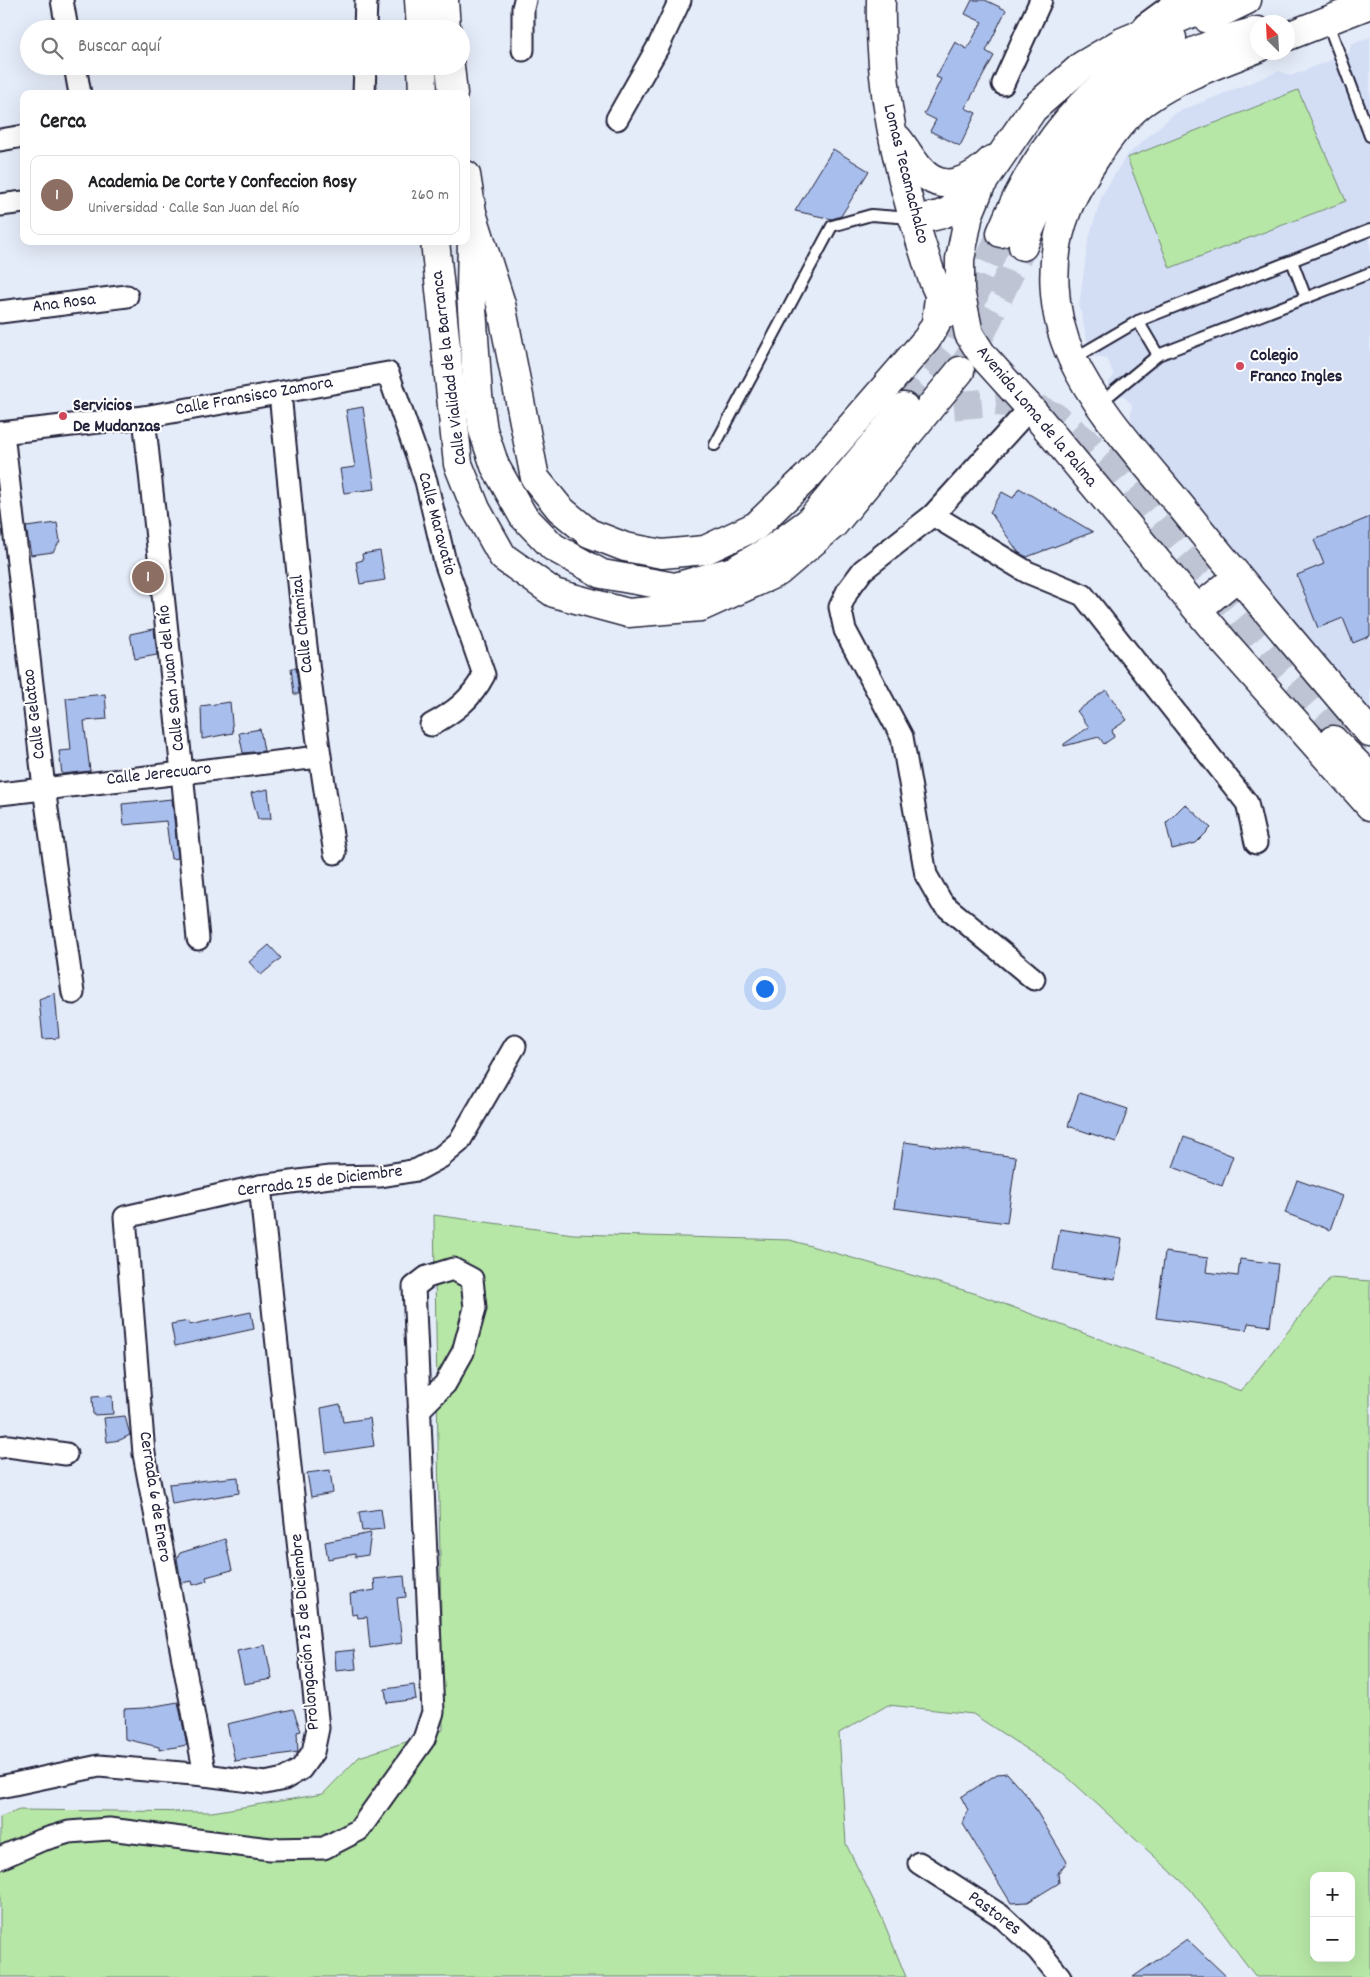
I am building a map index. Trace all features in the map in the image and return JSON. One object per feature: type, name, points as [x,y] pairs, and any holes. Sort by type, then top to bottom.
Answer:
[{"type":"main road","points":[[419,0],[420,20]]},
{"type":"main road","points":[[444,0],[445,20]]},
{"type":"main road","name":"Lomas Tecamachalco","points":[[882,0],[880,47],[891,130],[913,218],[939,298],[969,334]]},
{"type":"main road","name":"Avenida Loma de la Palma","points":[[1223,0],[1122,42],[1083,65],[1055,88],[1033,110],[1010,140],[981,185],[969,214],[960,259],[960,290],[969,334],[983,356],[1030,408],[1198,609],[1370,806]]},
{"type":"main road","points":[[1247,0],[1153,47],[1121,68],[1088,97],[1065,121],[1042,152],[1016,197],[1012,239],[1038,206],[1062,166],[1102,113],[1135,83],[1192,52],[1231,37],[1250,33]]},
{"type":"main road","points":[[1295,32],[1309,23],[1370,4]]},
{"type":"main road","points":[[1250,51],[1177,81],[1146,100],[1115,129],[1085,174],[1067,210],[1059,238],[1054,281],[1059,324],[1072,359],[1099,403],[1237,577],[1370,733]]},
{"type":"main road","points":[[422,75],[423,90]]},
{"type":"main road","points":[[451,75],[453,90]]},
{"type":"main road","points":[[891,130],[919,169],[932,180],[944,183],[959,183],[977,175],[1010,140]]},
{"type":"main road","points":[[913,218],[942,216],[981,185]]},
{"type":"main road","points":[[470,200],[498,375],[521,478],[541,512],[570,538],[598,555],[636,565],[682,569],[720,562],[756,542],[792,517],[872,430]]},
{"type":"main road","points":[[472,213],[505,320],[535,478],[560,509],[590,533],[625,547],[662,554],[705,550],[756,526],[808,476],[927,339],[936,324],[939,298]]},
{"type":"main road","points":[[472,213],[471,294],[478,395],[483,430],[495,466],[522,516],[552,547],[602,574],[675,587],[734,571],[772,549],[809,522],[909,417],[960,371]]},
{"type":"main road","name":"Calle Vialidad de la Barranca","points":[[435,245],[458,464],[476,509],[504,557],[554,593],[628,614],[701,607],[778,572],[834,524],[909,417]]},
{"type":"main road","points":[[909,417],[945,402]]},
{"type":"main road","points":[[1198,609],[1237,577]]},
{"type":"main road","points":[[1328,735],[1370,777]]},
{"type":"street","points":[[62,0],[65,20]]},
{"type":"street","points":[[365,20],[366,0]]},
{"type":"street","points":[[523,50],[523,8],[526,0]]},
{"type":"street","points":[[617,118],[659,45],[680,0]]},
{"type":"street","points":[[1003,84],[1041,0]]},
{"type":"street","points":[[1122,42],[1178,0]]},
{"type":"street","points":[[77,75],[79,90]]},
{"type":"street","points":[[364,90],[365,75]]},
{"type":"street","points":[[0,140],[20,137]]},
{"type":"street","points":[[0,205],[20,202]]},
{"type":"street","name":"Ana Rosa","points":[[0,312],[127,296]]},
{"type":"street","name":"Calle Fransisco Zamora","points":[[2,433],[144,417],[388,374]]},
{"type":"street","name":"Calle Maravatio","points":[[388,374],[426,481],[445,562],[484,675],[476,691],[459,709],[431,725]]},
{"type":"street","name":"Calle Chamizal","points":[[280,393],[307,666],[319,757],[335,853]]},
{"type":"street","points":[[1030,408],[933,514],[863,570],[848,590],[840,607],[845,630],[902,737],[926,875],[942,903],[1034,979]]},
{"type":"street","name":"Calle San Juan del Río","points":[[144,417],[198,939]]},
{"type":"street","name":"Calle Gelatao","points":[[2,433],[44,788],[73,993]]},
{"type":"street","points":[[933,514],[1027,572],[1084,595],[1247,803],[1256,843]]},
{"type":"street","name":"Calle Jerecuaro","points":[[0,794],[319,757]]},
{"type":"street","name":"Cerrada 25 de Diciembre","points":[[125,1217],[260,1186],[330,1177],[381,1176],[417,1170],[441,1157],[459,1142],[515,1046]]},
{"type":"street","name":"Prolongación 25 de Diciembre","points":[[0,1787],[99,1766],[205,1775],[266,1783],[284,1779],[302,1769],[313,1752],[318,1728],[260,1186]]},
{"type":"street","name":"Cerrada 6 de Enero","points":[[125,1217],[144,1454],[205,1775]]},
{"type":"street","points":[[0,1858],[39,1841],[69,1832],[109,1829],[270,1849],[324,1848],[359,1830],[424,1739],[433,1712],[414,1287],[427,1277],[453,1269],[472,1280],[475,1308],[463,1352],[445,1384],[420,1410]]},
{"type":"street","points":[[0,1447],[8,1446],[66,1454]]},
{"type":"street","name":"Pastores","points":[[919,1863],[1000,1915],[1038,1950],[1060,1977]]},
{"type":"lane","points":[[1309,23],[1370,136]]},
{"type":"lane","points":[[715,445],[832,226],[871,215],[913,218]]},
{"type":"lane","points":[[1072,359],[1138,321],[1370,230]]},
{"type":"lane","points":[[1292,261],[1306,298]]},
{"type":"lane","points":[[1099,403],[1158,355],[1370,273]]},
{"type":"lane","points":[[1138,321],[1158,355]]},
{"type":"shaded area","name":"Colegio Franco Ingles","points":[[1370,37],[1370,711],[1288,617],[1130,423],[1132,404],[1108,384],[1114,375],[1107,358],[1091,356],[1079,305],[1088,241],[1102,195],[1126,156],[1175,113],[1279,71],[1290,76],[1349,53],[1351,44]]},
{"type":"green space","points":[[1298,90],[1346,201],[1170,268],[1127,158]]},
{"type":"green space","points":[[434,1215],[573,1234],[790,1240],[977,1294],[1241,1391],[1330,1278],[1370,1281],[1370,1977],[1256,1977],[1190,1889],[1064,1774],[973,1714],[888,1705],[839,1733],[846,1844],[882,1918],[906,1977],[0,1977],[0,1817],[19,1810],[212,1812],[323,1794],[359,1757],[443,1730]]},
{"type":"building","points":[[972,0],[985,0],[1006,10],[986,51],[994,56],[965,108],[976,113],[960,146],[930,131],[936,120],[924,114],[941,79],[936,77],[955,42],[967,49],[982,22],[965,14]]},
{"type":"building","points":[[833,149],[869,171],[841,216],[832,219],[795,211]]},
{"type":"building","points":[[363,407],[375,489],[344,493],[340,469],[355,467],[346,410]]},
{"type":"building","points":[[1019,488],[1093,532],[1027,557],[1019,553],[990,512],[1002,492],[1013,498]]},
{"type":"building","points":[[1370,517],[1370,636],[1353,643],[1343,618],[1318,628],[1297,575],[1324,564],[1314,540]]},
{"type":"building","points":[[57,523],[60,541],[53,552],[31,555],[26,527]]},
{"type":"building","points":[[380,551],[385,580],[360,584],[356,562],[363,560],[362,554]]},
{"type":"building","points":[[154,629],[157,655],[135,659],[130,634]]},
{"type":"building","points":[[291,668],[296,668],[299,694],[294,694]]},
{"type":"building","points":[[1106,690],[1127,720],[1112,730],[1114,737],[1104,744],[1099,737],[1064,746],[1064,744],[1089,727],[1077,711]]},
{"type":"building","points":[[105,694],[107,719],[84,721],[90,771],[62,774],[59,751],[71,750],[66,698]]},
{"type":"building","points":[[230,702],[233,733],[202,739],[201,706]]},
{"type":"building","points":[[260,729],[264,751],[243,753],[239,733]]},
{"type":"building","points":[[268,789],[271,819],[258,819],[251,793]]},
{"type":"building","points":[[172,799],[178,858],[171,859],[166,821],[124,825],[122,804]]},
{"type":"building","points":[[1185,804],[1211,828],[1196,843],[1172,849],[1166,823]]},
{"type":"building","points":[[269,945],[281,958],[261,975],[249,962]]},
{"type":"building","points":[[55,993],[59,1038],[43,1039],[39,999]]},
{"type":"building","points":[[1079,1093],[1128,1109],[1116,1142],[1068,1126]]},
{"type":"building","points":[[1184,1137],[1233,1156],[1222,1186],[1173,1167]]},
{"type":"building","points":[[904,1142],[1016,1157],[1007,1223],[894,1208]]},
{"type":"building","points":[[1297,1180],[1342,1196],[1330,1230],[1285,1213]]},
{"type":"building","points":[[1060,1229],[1122,1239],[1115,1280],[1053,1270]]},
{"type":"building","points":[[1165,1252],[1208,1258],[1206,1272],[1238,1276],[1240,1259],[1278,1264],[1270,1326],[1248,1323],[1247,1330],[1156,1318]]},
{"type":"building","points":[[251,1312],[254,1329],[175,1346],[171,1324],[189,1321],[189,1325]]},
{"type":"building","points":[[112,1396],[113,1414],[93,1415],[92,1397]]},
{"type":"building","points":[[340,1404],[343,1422],[370,1418],[374,1446],[326,1453],[321,1408]]},
{"type":"building","points":[[125,1416],[130,1435],[120,1440],[107,1442],[104,1418]]},
{"type":"building","points":[[330,1470],[333,1493],[311,1497],[307,1473]]},
{"type":"building","points":[[238,1477],[239,1493],[172,1504],[169,1484]]},
{"type":"building","points":[[381,1509],[384,1529],[362,1531],[359,1512]]},
{"type":"building","points":[[371,1533],[368,1555],[355,1557],[355,1554],[328,1559],[325,1542]]},
{"type":"building","points":[[225,1539],[232,1570],[206,1577],[207,1581],[193,1585],[192,1581],[181,1583],[177,1558],[180,1553]]},
{"type":"building","points":[[404,1576],[406,1597],[397,1598],[402,1643],[370,1648],[367,1617],[358,1618],[357,1614],[352,1615],[350,1594],[375,1590],[374,1579]]},
{"type":"building","points":[[265,1645],[272,1679],[244,1684],[237,1651]]},
{"type":"building","points":[[354,1650],[356,1669],[336,1671],[335,1652]]},
{"type":"building","points":[[414,1685],[416,1699],[387,1703],[385,1689]]},
{"type":"building","points":[[178,1702],[187,1745],[159,1750],[159,1747],[125,1739],[124,1709],[144,1708]]},
{"type":"building","points":[[293,1709],[301,1731],[297,1732],[298,1752],[235,1761],[227,1724]]},
{"type":"building","points":[[1007,1773],[1028,1797],[1067,1862],[1058,1873],[1059,1883],[1028,1902],[1011,1903],[963,1824],[968,1810],[961,1797],[997,1774]]},
{"type":"building","points":[[1187,1939],[1227,1977],[1133,1977]]},
{"type":"tunnel","points":[[904,407],[952,348],[1001,233]]},
{"type":"tunnel","points":[[960,371],[974,349],[1023,246]]},
{"type":"tunnel","points":[[912,409],[996,402],[1030,405],[1054,416],[1106,458],[1269,652],[1361,754]]},
{"type":"place","name":"Colegio Franco Ingles","points":[[1240,366]]},
{"type":"place","name":"Servicios De Mudanzas","points":[[63,416]]},
{"type":"place","name":"Academia De Corte Y Confeccion Rosy","points":[[148,577]]}]
